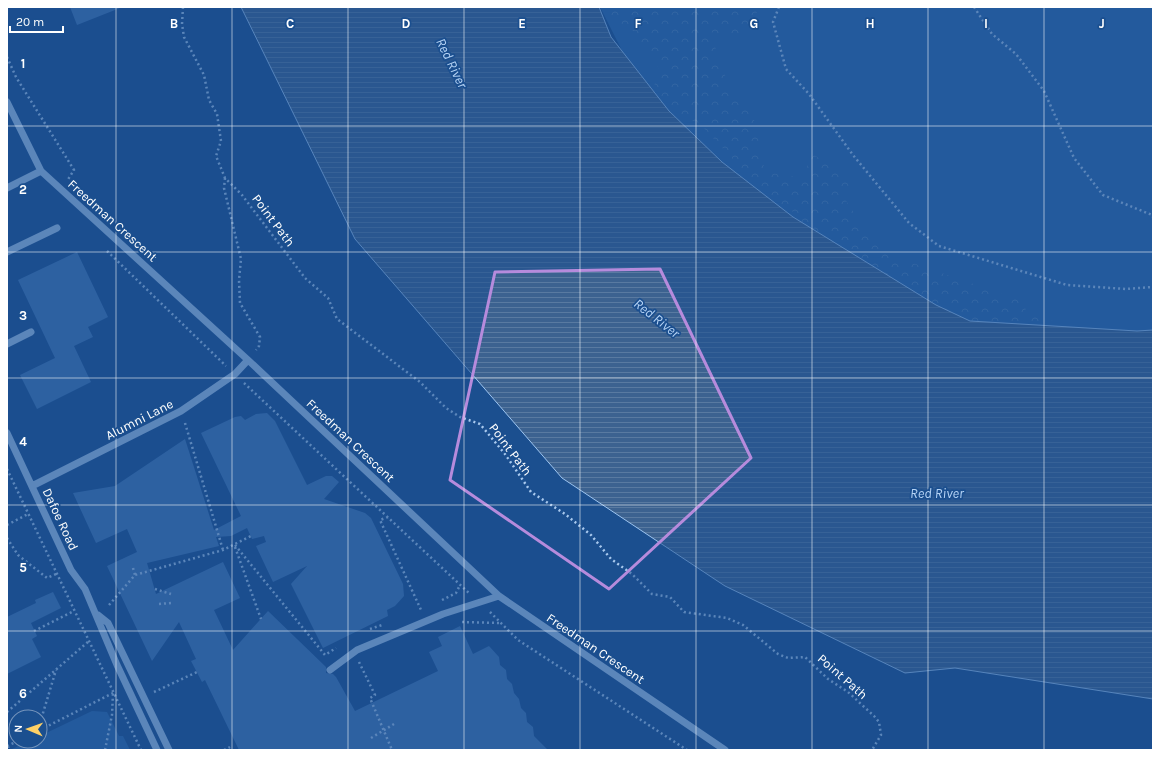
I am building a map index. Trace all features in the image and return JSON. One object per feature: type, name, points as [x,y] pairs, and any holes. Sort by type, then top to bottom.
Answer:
[{"type":"street","name":"Freedman Crescent","points":[[7,102],[40,171],[62,189],[248,360],[499,596],[725,750]]},
{"type":"street","points":[[7,188],[40,171]]},
{"type":"street","points":[[7,252],[57,228]]},
{"type":"street","points":[[7,344],[31,332]]},
{"type":"street","name":"Alumni Lane","points":[[32,486],[181,411],[235,374],[248,360]]},
{"type":"street","name":"Dafoe Road","points":[[7,433],[72,570],[85,589],[97,613],[116,665],[158,750]]},
{"type":"street","points":[[330,670],[353,653],[443,614],[499,596]]},
{"type":"street","name":"Dafoe Road","points":[[97,613],[108,623],[169,750]]},
{"type":"path","name":"Point Path","points":[[183,7],[182,24],[184,37],[204,75],[209,100],[217,114],[221,141],[216,156],[225,178],[242,194],[305,278],[328,298],[337,318],[420,382],[446,408],[460,417],[480,424],[505,454],[531,492],[565,514],[591,535],[611,559],[632,574],[652,594],[670,597],[684,612],[727,618],[743,625],[778,654],[788,658],[805,657],[828,679],[855,698],[879,722],[881,735],[872,750]]},
{"type":"path","points":[[779,7],[773,22],[786,69],[809,94],[853,155],[908,224],[939,246],[1067,285],[1126,289],[1153,287]]},
{"type":"path","points":[[974,7],[992,34],[1016,54],[1044,91],[1074,158],[1103,195],[1152,214],[1153,217]]},
{"type":"path","points":[[7,57],[16,77],[74,170],[62,189]]},
{"type":"path","points":[[225,178],[224,188],[241,259],[239,280],[240,303],[260,337],[259,346],[248,360]]},
{"type":"path","points":[[102,245],[216,356]]},
{"type":"path","points":[[181,411],[223,550]]},
{"type":"path","points":[[7,469],[141,750]]},
{"type":"path","points":[[7,524],[28,514]]},
{"type":"path","points":[[388,517],[380,520],[421,610]]},
{"type":"path","points":[[109,605],[135,575],[223,550],[251,536]]},
{"type":"path","points":[[7,538],[18,555],[47,578],[56,574]]},
{"type":"path","points":[[234,545],[261,619]]},
{"type":"path","points":[[234,545],[325,655],[338,647]]},
{"type":"path","points":[[132,568],[135,575]]},
{"type":"path","points":[[155,588],[171,594]]},
{"type":"path","points":[[159,604],[171,603]]},
{"type":"path","points":[[34,631],[74,611]]},
{"type":"path","points":[[458,622],[501,623]]},
{"type":"path","points":[[364,633],[378,626]]},
{"type":"path","points":[[7,712],[89,642]]},
{"type":"path","points":[[353,653],[375,695],[370,698],[392,750]]},
{"type":"path","points":[[44,709],[56,670]]},
{"type":"path","points":[[154,692],[197,672]]},
{"type":"path","points":[[48,726],[113,693]]},
{"type":"path","points":[[105,750],[112,715],[113,693]]},
{"type":"path","points":[[371,738],[394,724]]},
{"type":"path","points":[[7,746],[9,750]]},
{"type":"path","points":[[224,750],[230,747]]},
{"type":"highlighted area","points":[[660,269],[751,458],[609,589],[450,480],[495,272]]},
{"type":"green space","points":[[600,7],[1153,7],[1153,354],[863,280],[647,100]]},
{"type":"green space","points":[[606,7],[760,7],[741,38],[710,32],[729,87],[752,110],[765,172],[815,180],[807,168],[809,152],[853,179],[842,195],[881,252],[1025,302],[1026,314],[1107,335],[984,331],[816,245],[790,208],[764,221],[742,199],[742,169],[700,124],[681,116],[651,94],[660,70],[633,31],[607,14]]},
{"type":"green space","points":[[92,711],[107,712],[119,736],[123,736],[130,750],[10,750],[48,749],[48,732]]},
{"type":"water","name":"Red River","points":[[241,7],[599,7],[611,37],[669,111],[722,162],[793,217],[936,305],[970,321],[1137,331],[1153,330],[1153,699],[955,668],[905,673],[725,586],[562,478],[355,239]]},
{"type":"building","points":[[70,7],[120,7],[120,8],[77,25]]},
{"type":"building","points":[[77,252],[108,317],[88,327],[93,337],[74,346],[91,382],[37,409],[20,375],[55,358],[18,280]]},
{"type":"building","points":[[267,413],[275,421],[307,485],[326,476],[332,476],[339,482],[324,499],[365,513],[371,518],[403,584],[404,596],[395,606],[387,610],[388,616],[323,648],[291,584],[307,566],[273,582],[256,546],[266,542],[264,536],[252,539],[247,528],[231,536],[216,537],[219,546],[147,563],[156,594],[223,562],[240,598],[214,610],[233,650],[268,611],[326,667],[326,673],[333,674],[336,677],[355,711],[438,671],[429,652],[442,646],[438,637],[460,626],[473,654],[489,646],[499,657],[500,665],[506,670],[507,679],[512,684],[514,693],[519,699],[521,708],[526,713],[527,722],[533,727],[534,736],[548,750],[239,750],[205,680],[202,682],[191,661],[196,659],[179,622],[152,661],[107,566],[137,552],[127,529],[96,543],[73,493],[115,486],[185,439],[214,530],[241,516],[201,433],[235,417],[241,416],[245,420],[256,414]]},
{"type":"building","points":[[53,592],[61,608],[31,623],[37,636],[32,639],[41,657],[7,674],[7,617],[36,603],[35,600]]}]
